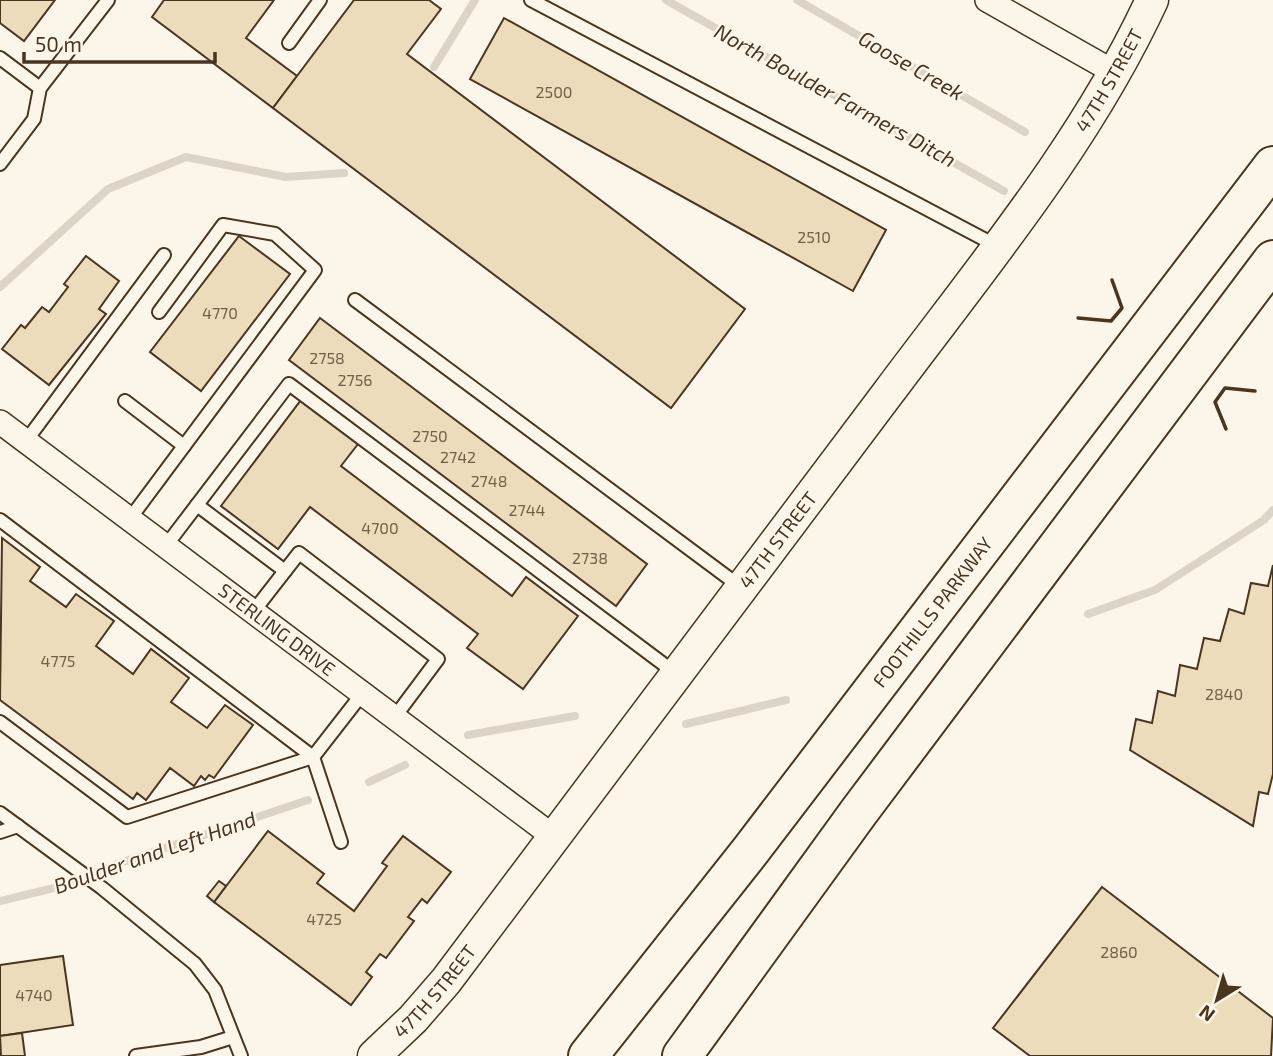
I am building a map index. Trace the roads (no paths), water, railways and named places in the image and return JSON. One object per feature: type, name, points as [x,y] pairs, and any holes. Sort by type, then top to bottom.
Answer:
[{"type":"highway","name":"FOOTHILLS PARKWAY","points":[[588,1056],[751,850],[1262,180],[1273,158]]},
{"type":"highway","points":[[681,1056],[866,803],[1273,260]]},
{"type":"street","points":[[987,0],[1114,72]]},
{"type":"street","name":"47TH STREET","points":[[374,1056],[428,1003],[678,675],[997,247],[1056,165],[1114,72],[1152,0]]},
{"type":"street","name":"STERLING DRIVE","points":[[0,422],[554,837]]},
{"type":"lane","points":[[0,164],[34,119],[40,88],[108,0]]},
{"type":"lane","points":[[289,43],[320,0]]},
{"type":"lane","points":[[531,0],[997,247]]},
{"type":"lane","points":[[0,58],[40,88]]},
{"type":"lane","points":[[129,520],[315,270],[275,234],[223,225],[159,312]]},
{"type":"lane","points":[[26,441],[164,255]]},
{"type":"lane","points":[[355,300],[743,588]]},
{"type":"lane","points":[[166,547],[289,384],[678,675]]},
{"type":"lane","points":[[125,401],[184,446]]},
{"type":"lane","points":[[197,505],[285,572]]},
{"type":"lane","points":[[0,520],[313,757],[341,842]]},
{"type":"lane","points":[[253,612],[299,553],[438,659],[394,718]]},
{"type":"lane","points":[[0,722],[127,817],[313,757],[362,694]]},
{"type":"lane","points":[[0,813],[102,888],[204,973],[215,990],[241,1056]]},
{"type":"lane","points":[[0,832],[18,826]]},
{"type":"lane","points":[[136,1056],[201,1047],[233,1037]]},
{"type":"waterway","name":"North Boulder Farmers Ditch","points":[[434,67],[475,0]]},
{"type":"waterway","name":"North Boulder Farmers Ditch","points":[[666,0],[1004,191]]},
{"type":"waterway","name":"Goose Creek","points":[[797,0],[1025,132]]},
{"type":"waterway","name":"North Boulder Farmers Ditch","points":[[0,287],[108,189],[186,157],[286,177],[344,173]]},
{"type":"waterway","name":"Boulder and Left Hand","points":[[1088,614],[1155,590],[1264,520],[1273,510]]},
{"type":"waterway","name":"Boulder and Left Hand","points":[[686,724],[786,700]]},
{"type":"waterway","name":"Boulder and Left Hand","points":[[468,735],[575,716]]},
{"type":"waterway","name":"Boulder and Left Hand","points":[[369,782],[405,765]]},
{"type":"waterway","name":"Boulder and Left Hand","points":[[0,901],[62,886],[117,864],[308,800]]}]
